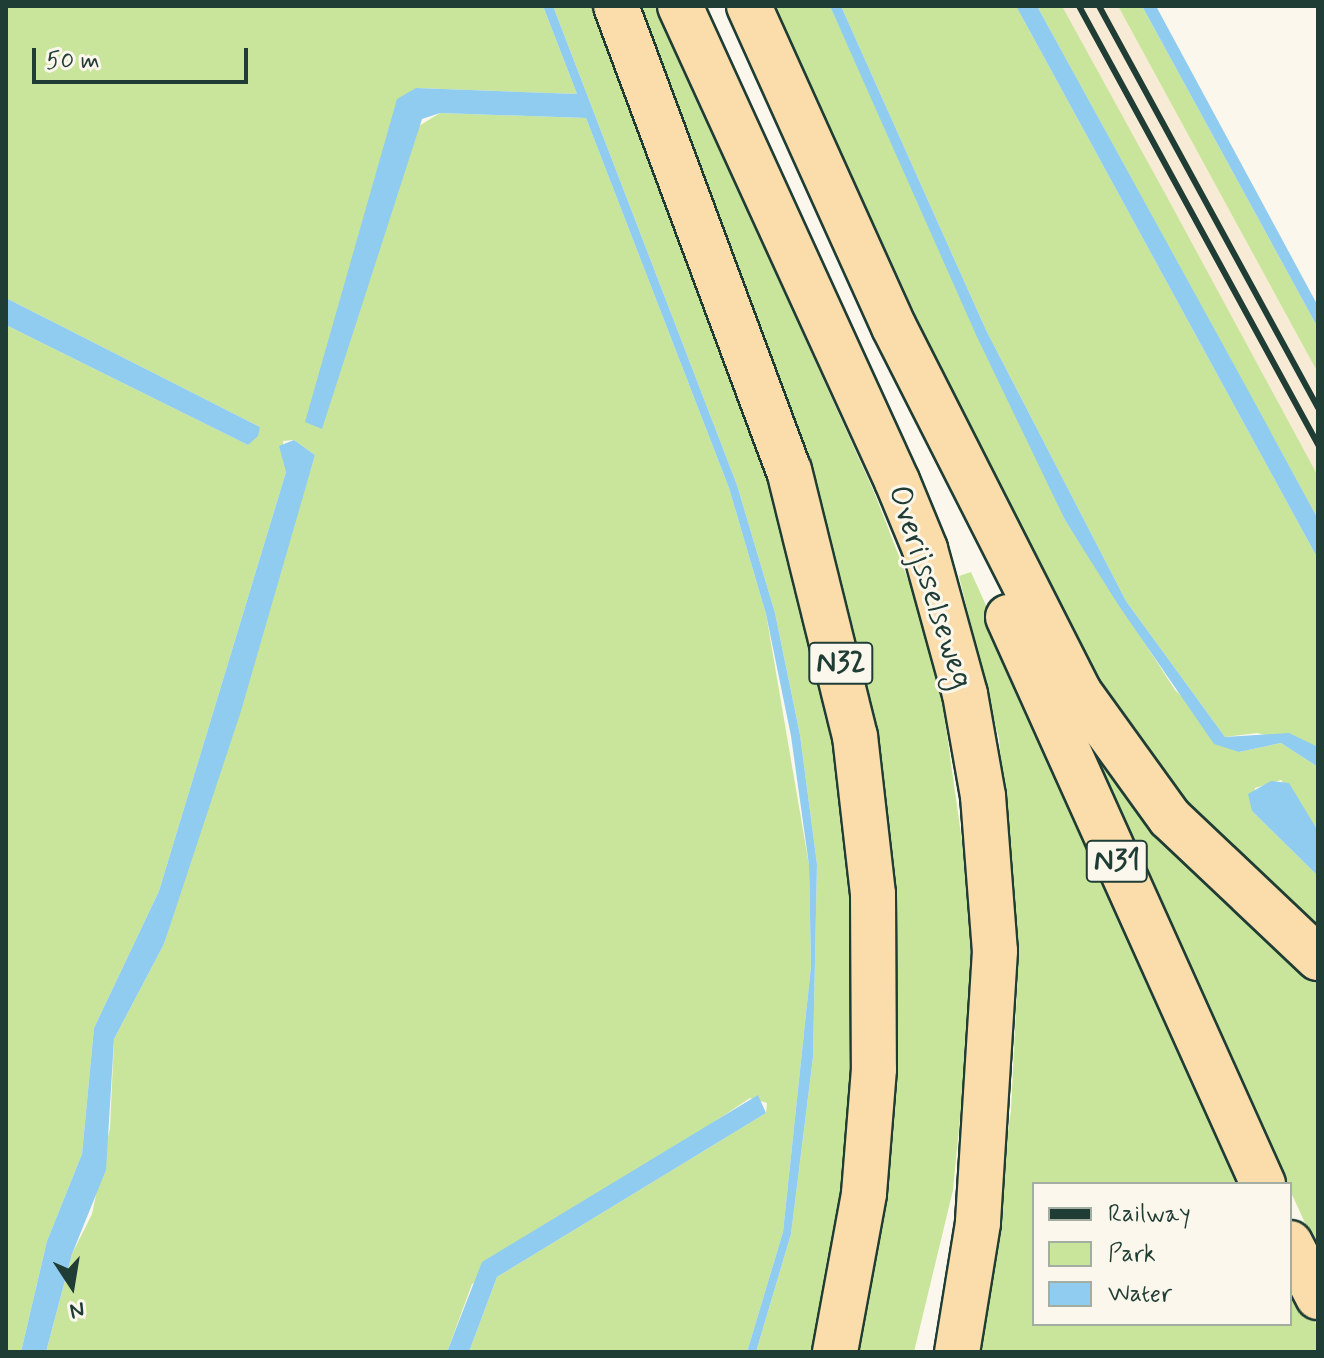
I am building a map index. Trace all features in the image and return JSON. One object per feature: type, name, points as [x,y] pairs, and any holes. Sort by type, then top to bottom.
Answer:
[{"type":"highway","name":"N32","points":[[616,6],[789,470],[855,736],[873,894],[874,1069],[864,1194],[835,1352]]},
{"type":"highway","name":"Overijsselseweg","points":[[680,6],[897,481],[953,643],[975,743],[993,898],[992,1056],[980,1164]]},
{"type":"highway","points":[[749,6],[894,327]]},
{"type":"highway","name":"N31","points":[[894,327],[1029,600],[1106,733],[1205,856],[1318,958]]},
{"type":"highway","name":"N31","points":[[894,327],[972,538],[1262,1182]]},
{"type":"highway","points":[[931,1352],[957,1222],[980,1164]]},
{"type":"highway","points":[[957,1352],[980,1164]]},
{"type":"highway","points":[[1292,1247],[1318,1297]]},
{"type":"shaded area","points":[[1062,6],[1118,6],[1318,373],[1318,476]]},
{"type":"green space","points":[[6,6],[543,6],[577,94],[416,88],[414,129],[440,113],[586,118],[729,488],[766,614],[809,865],[811,966],[783,1232],[747,1352],[469,1352],[497,1277],[766,1113],[767,1103],[750,1098],[472,1284],[447,1352],[46,1352],[72,1254],[92,1214],[110,1128],[114,1039],[164,944],[315,455],[294,440],[283,441],[286,472],[159,891],[94,1028],[82,1154],[47,1241],[21,1352],[6,1352],[6,325],[248,445],[260,427],[6,298]]},
{"type":"green space","points":[[553,6],[601,6],[796,552],[850,823],[855,1115],[818,1352],[756,1352],[791,1234],[813,1057],[817,864],[800,735],[775,613],[737,485]]},
{"type":"green space","points":[[630,6],[655,6],[874,492],[916,600],[942,699],[970,899],[971,1004],[953,1190],[914,1352],[848,1352],[880,820]]},
{"type":"green space","points":[[775,6],[830,6],[1065,520],[1175,690],[1239,752],[1281,743],[1318,767],[1318,831],[1281,780],[1255,788],[1252,811],[1318,876],[1318,936],[1217,844],[1120,723],[1009,520]]},
{"type":"green space","points":[[841,6],[1016,6],[1318,559],[1318,747],[1257,733],[1225,737],[1126,601],[986,330]]},
{"type":"green space","points":[[1037,6],[1062,6],[1167,197],[1318,476],[1318,519]]},
{"type":"green space","points":[[1118,6],[1142,6],[1318,328],[1318,373]]},
{"type":"green space","points":[[971,572],[1245,1182],[1032,1182],[1032,1326],[1292,1326],[1292,1281],[1318,1328],[1318,1352],[977,1352],[1011,1110],[1019,950],[999,739],[959,576]]},
{"type":"green space","points":[[1057,686],[1192,868],[1318,980],[1318,1251],[1292,1195],[1292,1182],[1286,1182]]},
{"type":"water","points":[[543,6],[553,6],[737,485],[775,613],[800,735],[817,864],[813,1057],[791,1234],[756,1352],[747,1352],[783,1232],[811,966],[809,865],[791,736],[766,614],[729,488],[586,118],[440,113],[422,119],[322,429],[305,422],[397,99],[416,88],[577,94]]},
{"type":"water","points":[[830,6],[841,6],[986,330],[1126,601],[1225,737],[1289,733],[1318,747],[1318,767],[1281,743],[1239,752],[1214,744],[1119,606],[1065,520],[977,337]]},
{"type":"water","points":[[1016,6],[1037,6],[1249,392],[1318,519],[1318,559]]},
{"type":"water","points":[[1142,6],[1156,6],[1318,306],[1318,328]]},
{"type":"water","points":[[6,298],[260,427],[258,436],[248,445],[6,325]]},
{"type":"water","points":[[294,440],[315,455],[241,711],[164,944],[114,1039],[106,1170],[72,1254],[46,1352],[21,1352],[47,1241],[82,1154],[94,1028],[159,891],[286,472],[279,446]]},
{"type":"water","points":[[1271,781],[1289,783],[1318,831],[1318,876],[1252,811],[1248,794]]},
{"type":"water","points":[[758,1095],[766,1113],[497,1277],[469,1352],[447,1352],[482,1262]]},
{"type":"railway","points":[[1079,6],[1318,445]]},
{"type":"railway","points":[[1099,6],[1318,408]]}]
